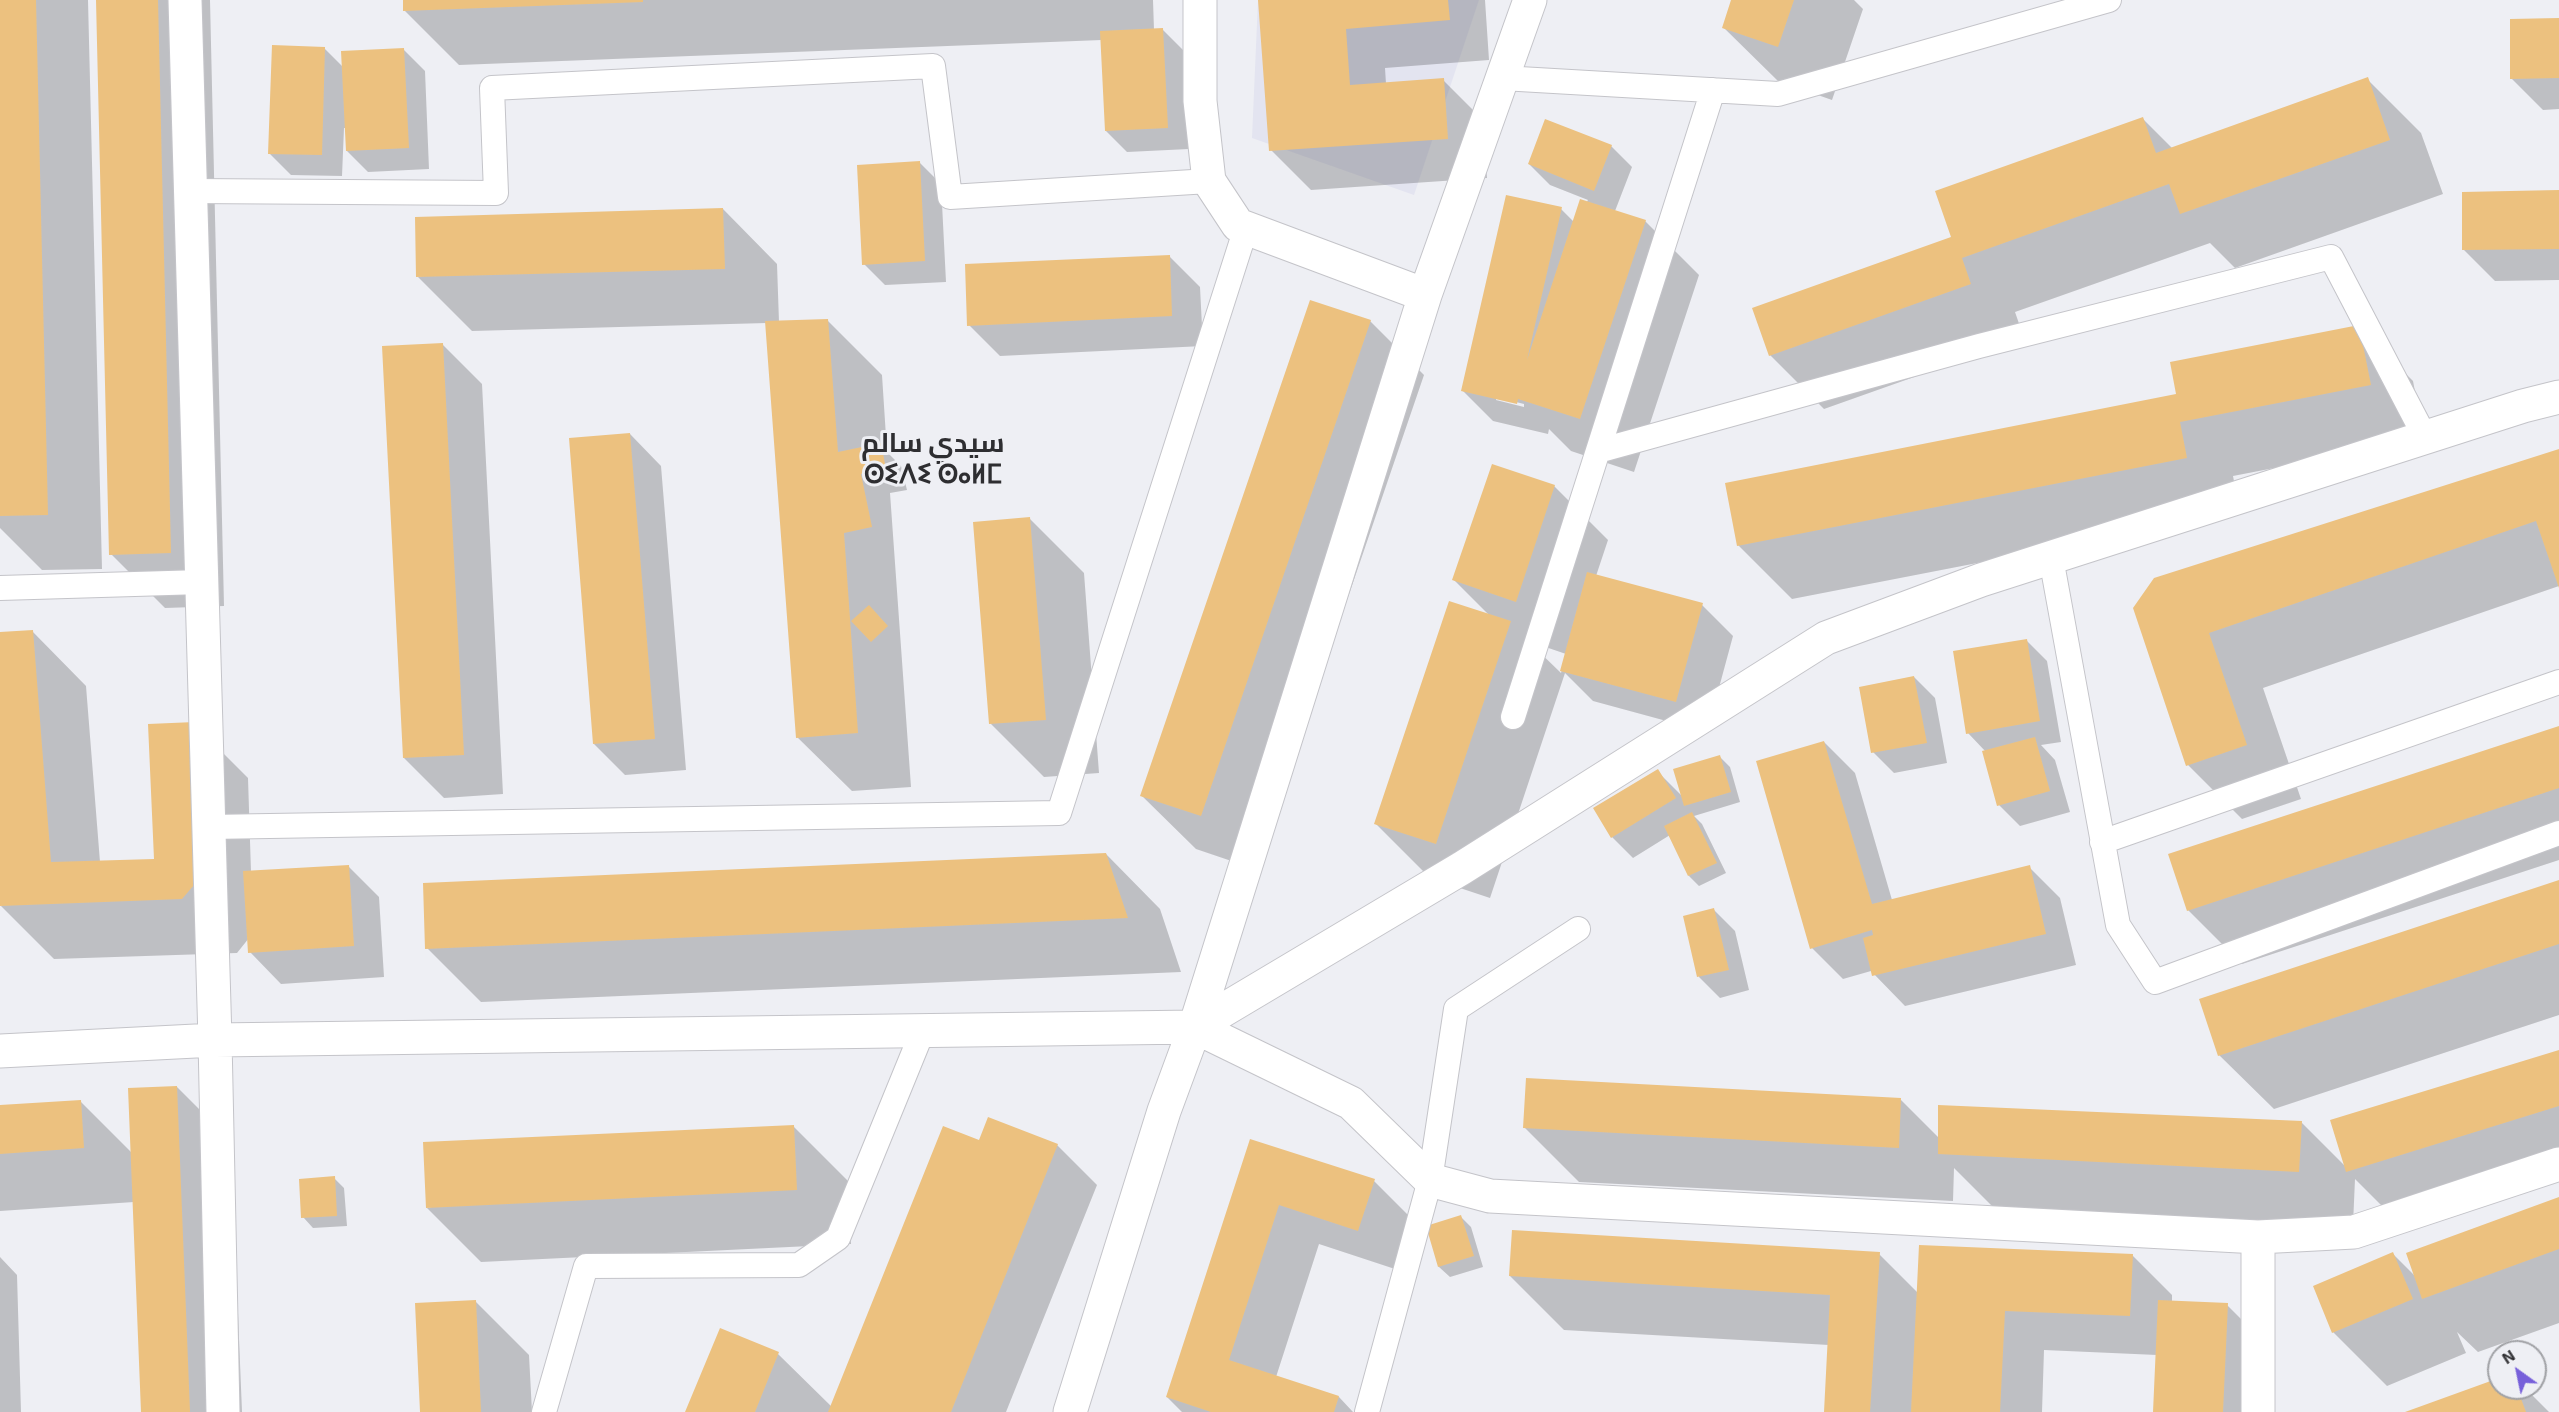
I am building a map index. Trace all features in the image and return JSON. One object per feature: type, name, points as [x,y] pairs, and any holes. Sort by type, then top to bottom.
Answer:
[{"type":"street","points":[[185,0],[215,1040],[223,1412]]},
{"type":"street","points":[[1200,0],[1200,101],[1209,181],[1238,225],[1425,295]]},
{"type":"street","points":[[1070,1412],[1164,1111],[1195,1027],[1425,295],[1530,0]]},
{"type":"street","points":[[1195,1027],[1462,867],[1826,638],[1981,580],[2425,437],[2559,397]]},
{"type":"street","points":[[0,1051],[215,1040],[1195,1027],[1351,1102],[1430,1180],[1490,1196],[2258,1238],[2354,1232],[2559,1164]]},
{"type":"street","points":[[2258,1238],[2258,1412]]},
{"type":"lane","points":[[1502,78],[1778,94],[2109,0]]},
{"type":"lane","points":[[190,191],[496,194],[492,88],[933,66],[950,197],[1209,181]]},
{"type":"lane","points":[[1513,717],[1713,90]]},
{"type":"lane","points":[[209,827],[1059,813],[1246,228]]},
{"type":"lane","points":[[1598,451],[1979,346],[2331,258],[2425,437]]},
{"type":"lane","points":[[2051,558],[2118,925],[2155,982],[2559,833]]},
{"type":"lane","points":[[0,588],[202,582]]},
{"type":"lane","points":[[2102,842],[2559,682]]},
{"type":"lane","points":[[1367,1412],[1430,1180],[1456,1009],[1578,929]]},
{"type":"lane","points":[[544,1412],[586,1266],[799,1265],[838,1238],[923,1030]]},
{"type":"shaded area","points":[[1258,0],[1479,0],[1414,195],[1252,138]]},
{"type":"building","points":[[0,0],[36,0],[48,515],[0,516]]},
{"type":"building","points":[[96,0],[158,0],[171,553],[109,555]]},
{"type":"building","points":[[403,0],[643,0],[643,2],[403,11]]},
{"type":"building","points":[[1258,0],[1448,0],[1450,20],[1346,29],[1350,85],[1444,78],[1448,139],[1269,151]]},
{"type":"building","points":[[1731,0],[1794,0],[1778,47],[1722,28]]},
{"type":"building","points":[[2559,18],[2559,78],[2510,79],[2510,19]]},
{"type":"building","points":[[1163,28],[1168,128],[1105,131],[1100,31]]},
{"type":"building","points":[[272,45],[325,47],[322,155],[268,154]]},
{"type":"building","points":[[404,48],[409,148],[346,151],[341,51]]},
{"type":"building","points":[[2368,77],[2390,140],[2180,214],[2169,184],[1962,258],[1971,284],[1769,356],[1752,308],[1951,237],[1935,191],[2143,117],[2156,153]]},
{"type":"building","points":[[1545,119],[1612,145],[1594,191],[1528,164]]},
{"type":"building","points":[[920,161],[925,261],[862,265],[857,165]]},
{"type":"building","points":[[2559,190],[2559,249],[2462,250],[2462,192]]},
{"type":"building","points":[[1506,195],[1562,207],[1527,360],[1580,199],[1646,220],[1580,419],[1518,399],[1517,404],[1461,391]]},
{"type":"building","points":[[723,208],[725,269],[416,277],[415,217]]},
{"type":"building","points":[[1170,255],[1172,316],[967,326],[965,264]]},
{"type":"building","points":[[1310,300],[1371,320],[1201,816],[1140,796]]},
{"type":"building","points":[[828,319],[838,452],[881,443],[886,469],[861,474],[872,527],[844,533],[858,733],[796,738],[765,321]]},
{"type":"building","points":[[2359,325],[2371,385],[2180,422],[2187,458],[1737,546],[1725,483],[2176,394],[2170,362]]},
{"type":"building","points":[[443,343],[464,755],[403,758],[382,346]]},
{"type":"building","points":[[630,433],[655,739],[593,744],[569,438]]},
{"type":"building","points":[[2559,449],[2559,588],[2536,521],[2209,633],[2247,745],[2186,766],[2133,608],[2154,578]]},
{"type":"building","points":[[1492,464],[1555,485],[1516,602],[1452,580]]},
{"type":"building","points":[[1030,517],[1046,720],[989,724],[973,522]]},
{"type":"building","points":[[1587,572],[1703,603],[1676,702],[1560,671]]},
{"type":"building","points":[[1449,601],[1511,621],[1436,844],[1374,824]]},
{"type":"building","points":[[869,605],[888,626],[871,642],[851,621]]},
{"type":"building","points":[[33,630],[51,862],[154,859],[148,724],[195,722],[200,878],[182,899],[0,906],[0,632]]},
{"type":"building","points":[[2027,639],[2040,721],[1966,734],[1953,651]]},
{"type":"building","points":[[1914,676],[1927,743],[1871,753],[1859,687]]},
{"type":"building","points":[[2559,726],[2559,788],[2187,911],[2168,854]]},
{"type":"building","points":[[2035,737],[2050,791],[1997,806],[1982,751]]},
{"type":"building","points":[[1824,741],[1872,904],[2030,865],[2046,934],[1872,976],[1863,938],[1873,935],[1872,930],[1810,949],[1756,761]]},
{"type":"building","points":[[1720,755],[1731,792],[1684,806],[1673,769]]},
{"type":"building","points":[[1658,769],[1676,798],[1611,838],[1593,808]]},
{"type":"building","points":[[1692,812],[1717,863],[1688,876],[1664,826]]},
{"type":"building","points":[[1106,853],[1128,918],[425,949],[423,883]]},
{"type":"building","points":[[349,865],[354,946],[248,953],[243,871]]},
{"type":"building","points":[[2559,880],[2559,944],[2218,1056],[2199,999]]},
{"type":"building","points":[[1714,908],[1729,970],[1697,977],[1683,916]]},
{"type":"building","points":[[2559,1050],[2559,1106],[2346,1172],[2330,1120]]},
{"type":"building","points":[[1526,1078],[1901,1098],[1899,1148],[1523,1128]]},
{"type":"building","points":[[177,1086],[190,1412],[141,1412],[128,1088]]},
{"type":"building","points":[[81,1100],[84,1148],[0,1154],[0,1105]]},
{"type":"building","points":[[1938,1105],[2302,1121],[2299,1172],[1938,1154]]},
{"type":"building","points":[[988,1117],[1058,1144],[951,1412],[828,1412],[943,1126],[979,1140]]},
{"type":"building","points":[[794,1125],[797,1190],[426,1208],[423,1142]]},
{"type":"building","points":[[1250,1139],[1375,1179],[1358,1231],[1279,1205],[1229,1360],[1339,1396],[1334,1412],[1211,1412],[1166,1397]]},
{"type":"building","points":[[335,1176],[337,1216],[301,1218],[299,1179]]},
{"type":"building","points":[[2559,1197],[2559,1249],[2422,1299],[2406,1253]]},
{"type":"building","points":[[1461,1215],[1474,1256],[1438,1267],[1426,1226]]},
{"type":"building","points":[[1512,1230],[1880,1252],[1870,1412],[1824,1412],[1830,1295],[1509,1276]]},
{"type":"building","points":[[1919,1245],[2133,1254],[2130,1316],[2005,1311],[2000,1412],[1911,1412]]},
{"type":"building","points":[[2393,1252],[2413,1299],[2332,1333],[2313,1286]]},
{"type":"building","points":[[476,1300],[481,1412],[420,1412],[415,1303]]},
{"type":"building","points":[[2158,1300],[2228,1303],[2223,1412],[2153,1412]]},
{"type":"building","points":[[720,1328],[779,1352],[755,1412],[685,1412]]},
{"type":"building","points":[[2487,1382],[2487,1400],[2522,1400],[2526,1412],[2405,1412]]},
{"type":"district","name":"سيدي سالم ⵙⵉⴷⵉ ⵙⴰⵍⵎ","points":[[933,458]]}]
